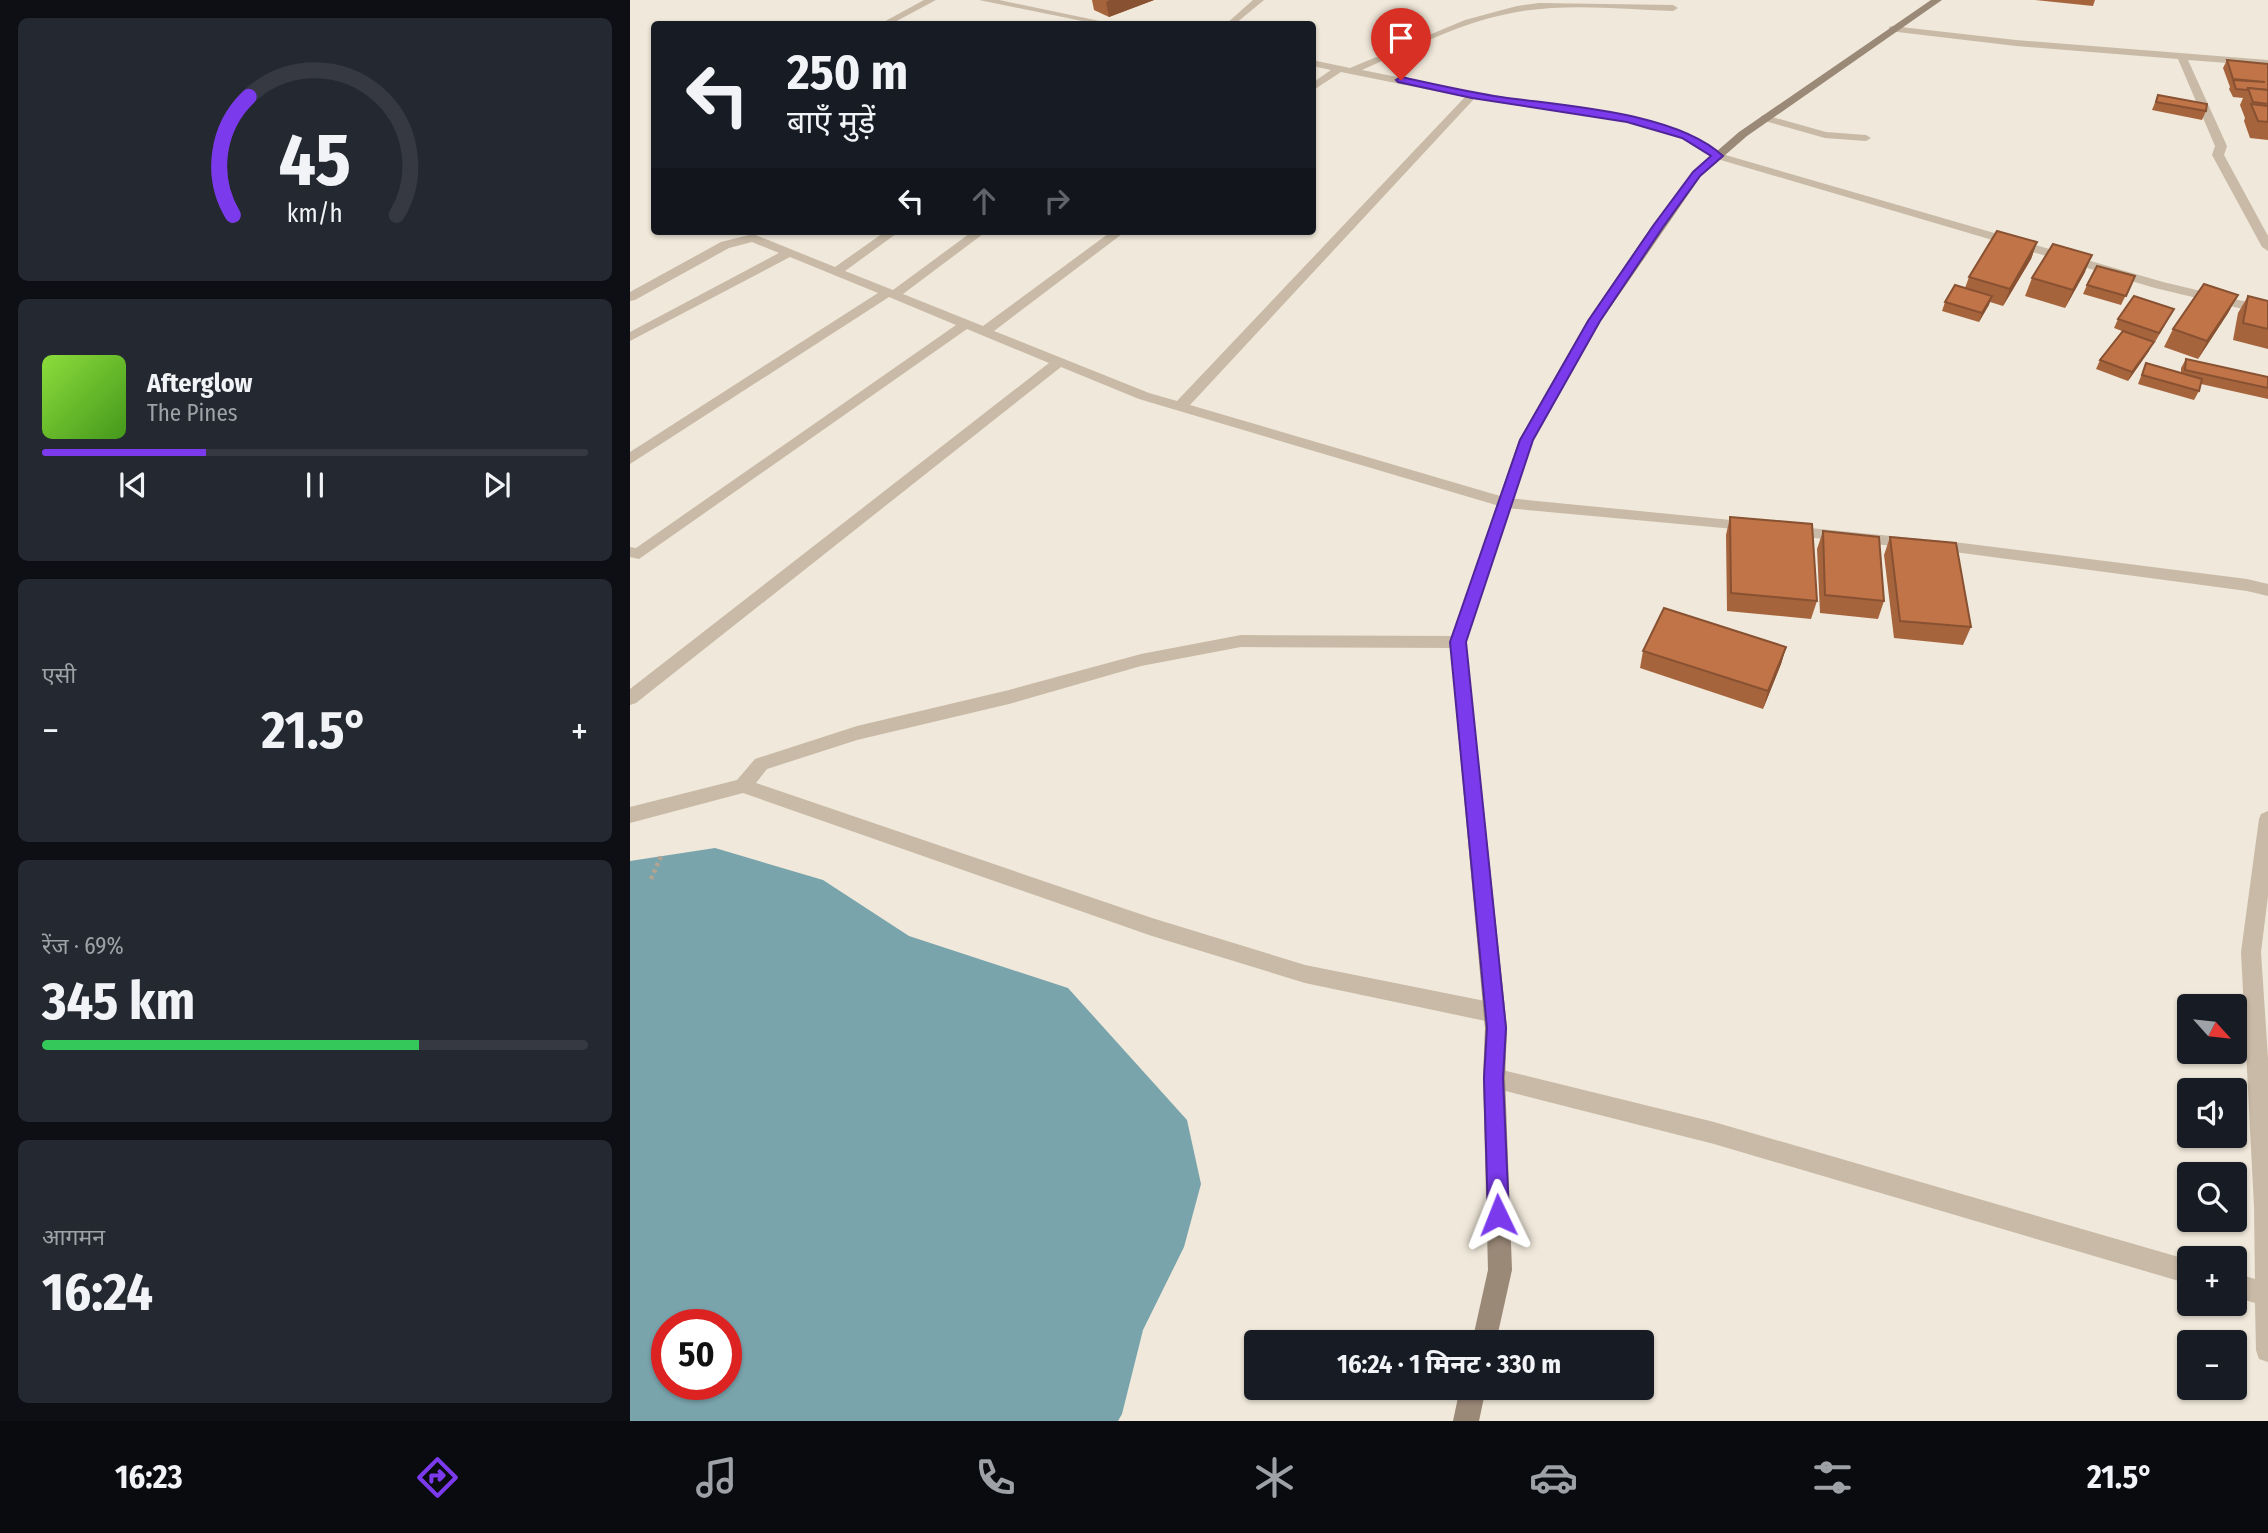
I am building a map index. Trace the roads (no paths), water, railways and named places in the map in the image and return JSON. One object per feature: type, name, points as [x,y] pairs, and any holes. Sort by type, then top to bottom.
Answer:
[{"type":"main road","points":[[1486,1330],[1500,1270],[1494,1078],[1495,1013],[1458,642],[1527,440],[1594,321],[1658,226],[1697,174],[1717,156],[1765,118],[1937,0]]},
{"type":"main road","points":[[1466,1421],[1470,1400]]},
{"type":"street","points":[[891,21],[930,0]]},
{"type":"street","points":[[984,0],[1092,21]]},
{"type":"street","points":[[1234,21],[1259,0]]},
{"type":"street","points":[[1353,71],[1440,34],[1507,11],[1539,6],[1673,8]]},
{"type":"street","points":[[1042,21],[1054,14]]},
{"type":"street","points":[[1892,29],[2016,43],[2268,63]]},
{"type":"street","points":[[2182,57],[2221,146],[2218,155],[2268,247]]},
{"type":"street","points":[[1316,64],[1472,95],[1628,119],[1685,136],[1717,156],[2159,285],[2268,310]]},
{"type":"street","points":[[1316,85],[1340,68]]},
{"type":"street","points":[[1180,407],[1472,95]]},
{"type":"street","points":[[1765,118],[1825,135],[1866,138]]},
{"type":"street","points":[[837,271],[888,235]]},
{"type":"street","points":[[630,458],[892,293],[975,235]]},
{"type":"street","points":[[985,331],[1115,235]]},
{"type":"street","points":[[630,297],[725,246],[753,238],[1144,396],[1506,503],[1962,548],[2268,590]]},
{"type":"street","points":[[630,337],[790,252]]},
{"type":"street","points":[[630,552],[639,554],[967,323]]},
{"type":"street","points":[[630,698],[1060,361]]},
{"type":"street","points":[[743,786],[761,764],[857,733],[1009,697],[1141,660],[1241,641],[1458,642]]},
{"type":"street","points":[[630,815],[743,786],[810,807],[1152,928],[1305,974],[1495,1013]]},
{"type":"street","points":[[2268,819],[2251,952],[2267,1208],[2268,1350]]},
{"type":"street","points":[[1494,1078],[1714,1133],[2177,1268]]},
{"type":"street","points":[[2247,1289],[2267,1295]]},
{"type":"water","points":[[715,848],[823,880],[909,936],[1068,988],[1187,1120],[1201,1184],[1184,1247],[1143,1330],[1118,1421],[630,1421],[630,861]]}]
